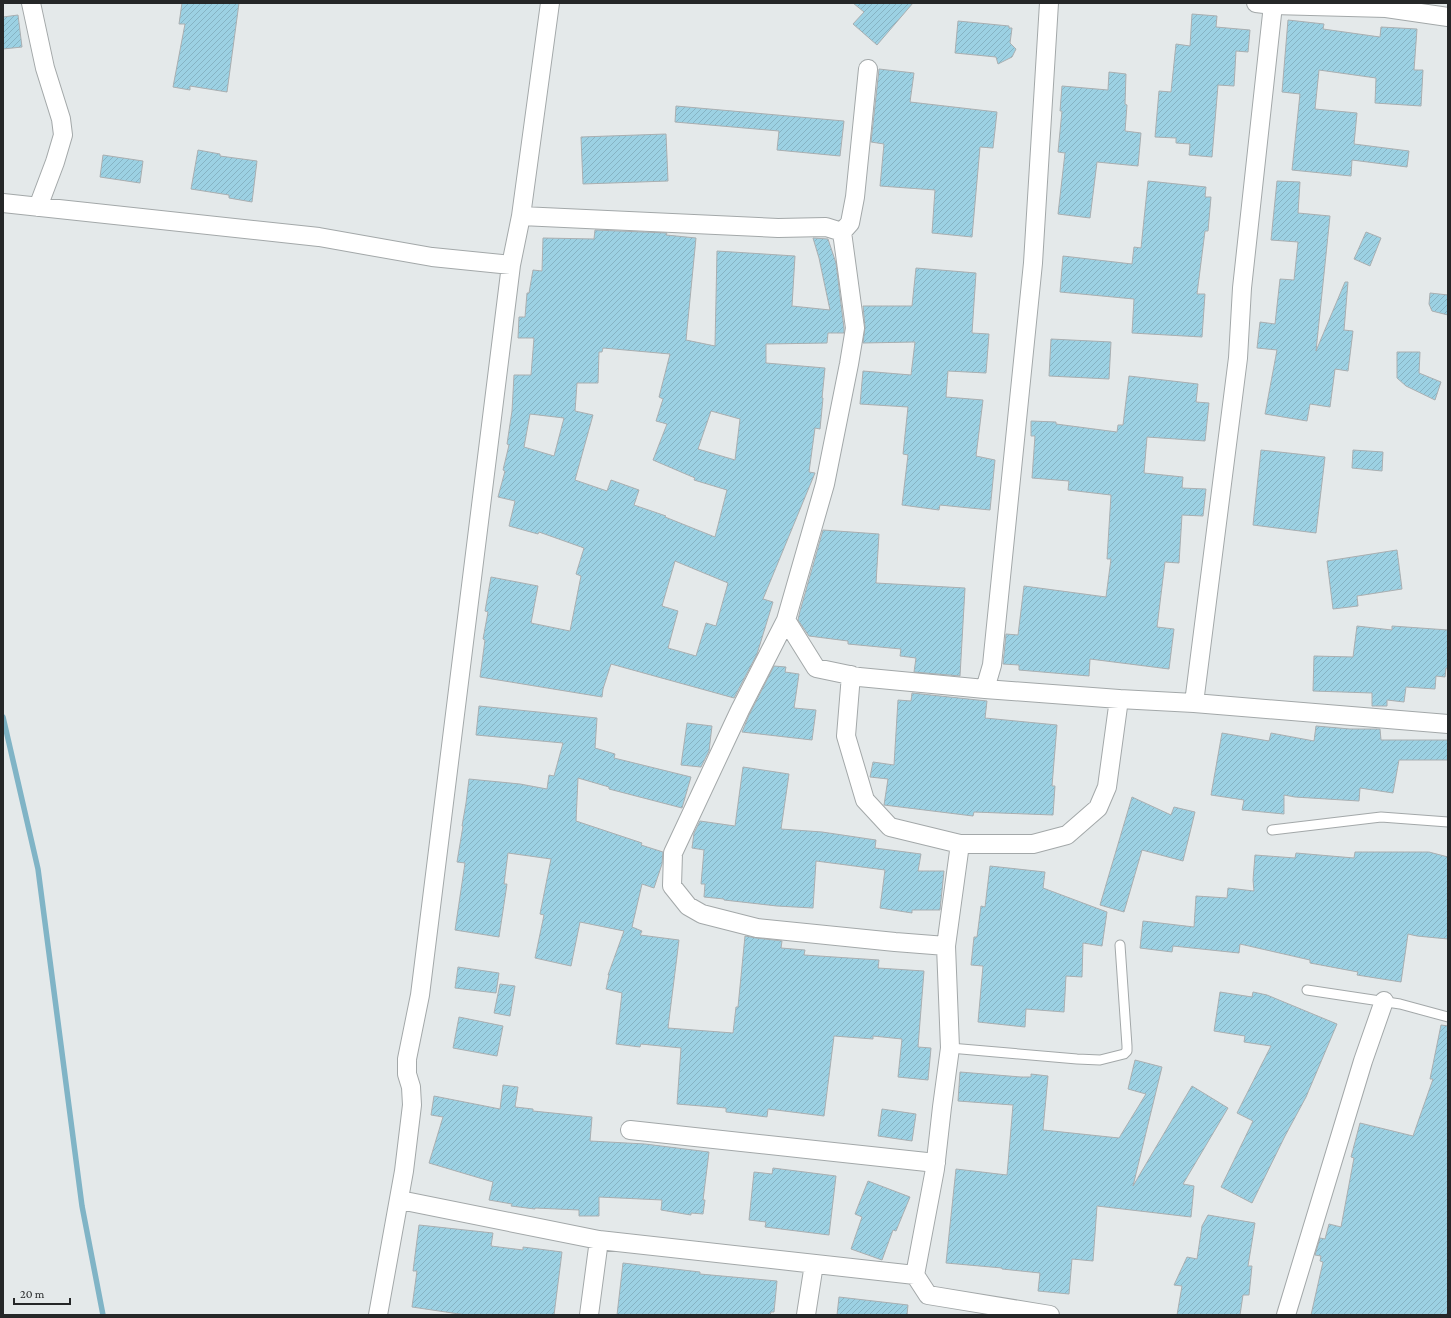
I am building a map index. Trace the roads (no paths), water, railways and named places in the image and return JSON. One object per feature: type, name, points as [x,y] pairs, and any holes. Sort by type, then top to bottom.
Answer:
[{"type":"street","points":[[30,3],[45,68],[61,119],[63,135],[55,162],[38,207]]},
{"type":"street","points":[[378,1315],[400,1200],[412,1105],[411,1088],[406,1059],[420,995],[511,266],[520,216],[550,3]]},
{"type":"street","points":[[985,689],[992,665],[1032,263],[1049,3]]},
{"type":"street","points":[[1194,703],[1238,358],[1242,288],[1265,4],[1386,8],[1448,17]]},
{"type":"street","points":[[868,69],[855,197],[850,223],[842,232],[855,328],[826,484],[786,620],[740,710],[673,853],[672,886],[688,906],[702,914],[757,928],[946,946]]},
{"type":"street","points":[[3,203],[319,237],[432,257],[511,266]]},
{"type":"street","points":[[520,216],[778,228],[826,227],[842,232]]},
{"type":"street","points":[[786,620],[816,668],[859,677],[985,689],[1194,703],[1448,724]]},
{"type":"street","points":[[851,675],[846,736],[865,800],[890,827],[960,844],[1033,844],[1060,837],[1067,835],[1098,808],[1107,787],[1119,699]]},
{"type":"street","points":[[960,844],[946,946],[950,1048],[936,1163],[915,1275],[928,1295],[1021,1312],[1050,1315]]},
{"type":"street","points":[[1286,1315],[1363,1061],[1384,1001]]},
{"type":"street","points":[[630,1130],[936,1163]]},
{"type":"street","points":[[400,1200],[599,1240],[915,1275]]},
{"type":"street","points":[[590,1315],[599,1240]]},
{"type":"street","points":[[806,1315],[814,1264]]},
{"type":"lane","points":[[1272,830],[1381,817],[1448,822]]},
{"type":"lane","points":[[950,1048],[1100,1060],[1124,1054],[1127,1051],[1127,1046],[1120,945]]},
{"type":"lane","points":[[1307,990],[1400,1004],[1448,1017]]},
{"type":"waterway","points":[[3,717],[38,869],[82,1206],[103,1315]]}]
